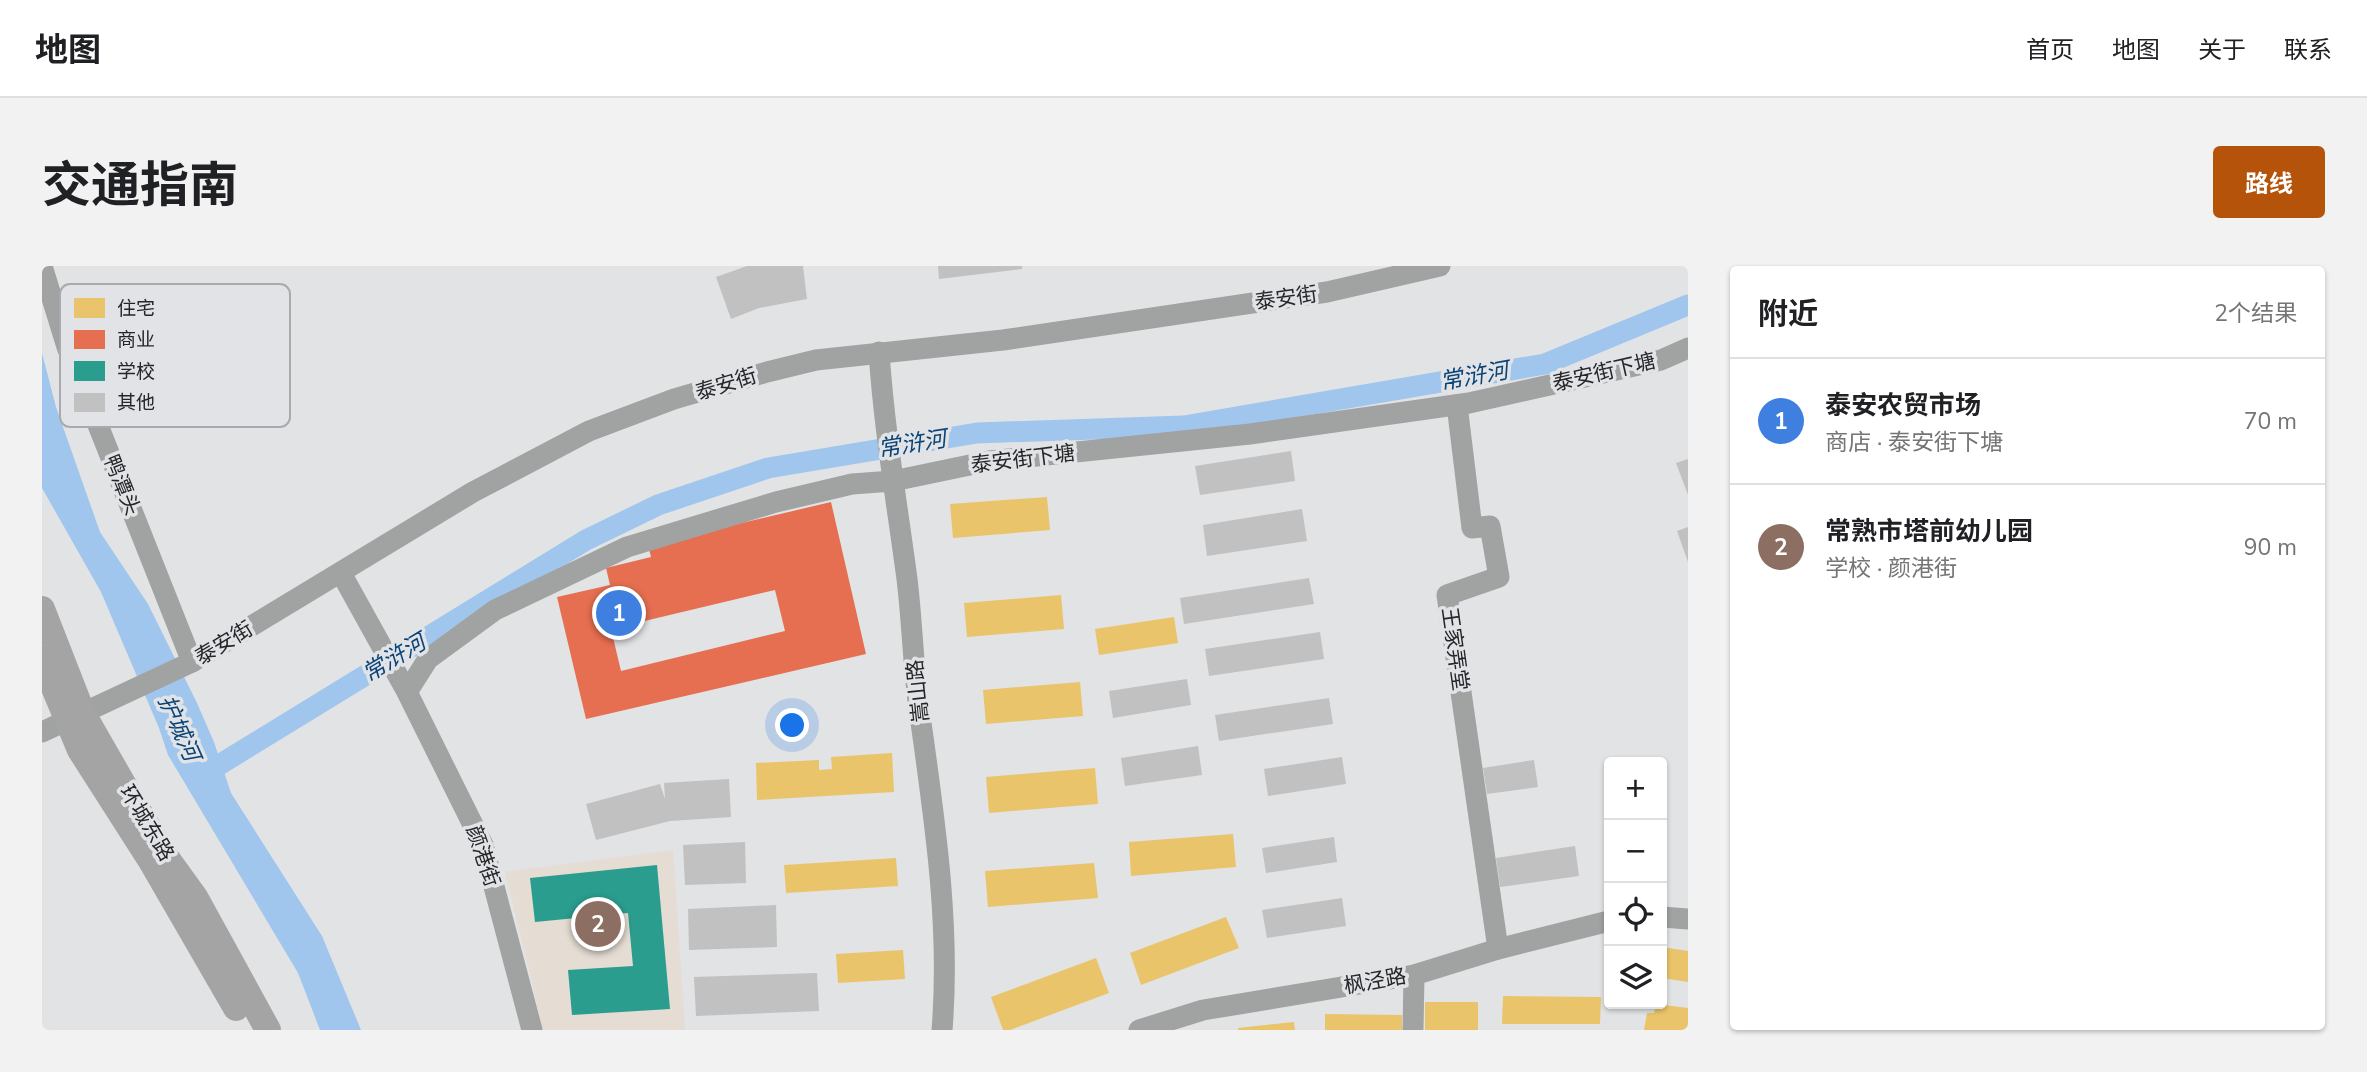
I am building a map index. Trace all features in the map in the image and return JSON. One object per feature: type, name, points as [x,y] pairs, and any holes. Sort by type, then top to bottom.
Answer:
[{"type":"main road","name":"环城东路","points":[[42,609],[75,717],[80,750],[150,861],[249,1030]]},
{"type":"main road","name":"环城东路","points":[[42,659],[75,717],[161,850],[195,897],[268,1030]]},
{"type":"street","name":"鸭潭头","points":[[42,266],[60,324]]},
{"type":"street","name":"泰安街","points":[[42,732],[192,662],[473,492],[589,431],[674,400],[816,360],[1003,340],[1314,294],[1440,266]]},
{"type":"street","name":"泰安街下塘","points":[[407,692],[428,659],[495,610],[627,547],[776,502],[852,484],[893,481],[989,461],[1250,434],[1457,405],[1661,360],[1688,348]]},
{"type":"street","name":"嵩山路","points":[[879,352],[883,410],[907,583],[917,695],[937,839],[945,986],[942,1030]]},
{"type":"street","name":"王家弄堂","points":[[1457,405],[1472,528],[1490,526],[1499,577],[1447,595],[1498,949]]},
{"type":"street","name":"鸭潭头","points":[[99,427],[192,662]]},
{"type":"street","name":"颜港街","points":[[341,573],[407,692],[483,845],[532,1030]]},
{"type":"street","points":[[1667,917],[1688,919]]},
{"type":"street","name":"枫泾路","points":[[1142,1030],[1203,1010],[1414,975],[1498,949],[1604,922]]},
{"type":"street","points":[[1413,1030],[1414,975]]},
{"type":"shaded area","points":[[673,850],[685,1030],[542,1030],[505,872]]},
{"type":"water","name":"护城河","points":[[42,353],[60,427],[63,427],[100,532],[148,604],[197,703],[214,742],[231,793],[322,936],[361,1030],[320,1030],[298,973],[168,755],[101,592],[42,488]]},
{"type":"building: 住宅","points":[[1047,497],[1050,530],[953,538],[950,504]]},
{"type":"building: 住宅","points":[[1061,595],[1064,629],[967,637],[964,603]]},
{"type":"building: 住宅","points":[[1174,617],[1178,643],[1099,655],[1095,629]]},
{"type":"building: 住宅","points":[[1080,682],[1083,716],[986,724],[983,690]]},
{"type":"building: 住宅","points":[[892,753],[894,792],[757,800],[756,763],[819,760],[819,770],[832,769],[831,757]]},
{"type":"building: 住宅","points":[[1095,768],[1098,804],[989,813],[986,777]]},
{"type":"building: 住宅","points":[[1233,834],[1236,867],[1131,876],[1129,842]]},
{"type":"building: 住宅","points":[[896,858],[898,886],[786,893],[784,865]]},
{"type":"building: 住宅","points":[[1094,863],[1098,898],[988,907],[985,871]]},
{"type":"building: 住宅","points":[[1226,917],[1239,948],[1141,985],[1130,953]]},
{"type":"building: 住宅","points":[[1667,948],[1688,951],[1688,982],[1667,979]]},
{"type":"building: 住宅","points":[[903,950],[905,979],[838,983],[836,954]]},
{"type":"building: 住宅","points":[[1096,958],[1109,993],[1010,1030],[1003,1030],[991,997]]},
{"type":"building: 住宅","points":[[1503,996],[1601,997],[1600,1024],[1502,1024]]},
{"type":"building: 住宅","points":[[1425,1002],[1478,1002],[1478,1030],[1425,1030]]},
{"type":"building: 住宅","points":[[1667,1005],[1688,1008],[1688,1030],[1644,1030],[1647,1013],[1654,1013],[1655,1009],[1667,1009]]},
{"type":"building: 住宅","points":[[1325,1014],[1402,1015],[1402,1030],[1325,1030]]},
{"type":"building: 住宅","points":[[1294,1022],[1295,1030],[1238,1030],[1238,1028]]},
{"type":"building: 商业","points":[[831,502],[866,654],[586,719],[557,597],[610,585],[606,568],[651,557],[648,545]],"holes":[[[775,590],[785,631],[621,671],[611,629]]]},
{"type":"building: 学校","points":[[657,865],[670,1009],[572,1015],[568,970],[633,966],[628,913],[535,922],[530,878]]},
{"type":"building: 其他","points":[[747,266],[803,266],[807,299],[759,308],[731,319],[716,277]]},
{"type":"building: 其他","points":[[938,266],[1022,266],[1022,269],[939,279]]},
{"type":"building: 其他","points":[[1291,451],[1295,481],[1200,495],[1195,466]]},
{"type":"building: 其他","points":[[1688,459],[1688,495],[1676,463]]},
{"type":"building: 其他","points":[[1302,509],[1307,541],[1207,556],[1203,525]]},
{"type":"building: 其他","points":[[1688,527],[1688,562],[1677,531]]},
{"type":"building: 其他","points":[[1309,578],[1314,604],[1184,624],[1180,598]]},
{"type":"building: 其他","points":[[1320,632],[1324,659],[1209,676],[1205,649]]},
{"type":"building: 其他","points":[[1187,679],[1191,705],[1113,718],[1109,691]]},
{"type":"building: 其他","points":[[1329,698],[1333,724],[1219,741],[1215,715]]},
{"type":"building: 其他","points":[[1198,746],[1202,775],[1125,786],[1121,758]]},
{"type":"building: 其他","points":[[1342,757],[1346,784],[1268,796],[1264,769]]},
{"type":"building: 其他","points":[[1534,760],[1538,787],[1487,794],[1483,768]]},
{"type":"building: 其他","points":[[729,779],[731,817],[670,821],[596,840],[586,804],[660,784],[665,799],[664,783]]},
{"type":"building: 其他","points":[[1334,837],[1337,862],[1266,873],[1262,848]]},
{"type":"building: 其他","points":[[745,842],[746,883],[685,885],[683,845]]},
{"type":"building: 其他","points":[[1575,846],[1579,876],[1500,887],[1496,858]]},
{"type":"building: 其他","points":[[1342,898],[1346,926],[1267,938],[1262,910]]},
{"type":"building: 其他","points":[[776,905],[777,947],[689,950],[688,909]]},
{"type":"building: 其他","points":[[817,973],[819,1011],[696,1016],[694,977]]},
{"type":"waterway","name":"常浒河","points":[[201,776],[586,540],[658,505],[768,468],[977,433],[1184,426],[1545,364],[1688,305]]},
{"type":"place","name":"泰安农贸市场","points":[[619,613]]},
{"type":"place","name":"常熟市塔前幼儿园","points":[[598,924]]}]
